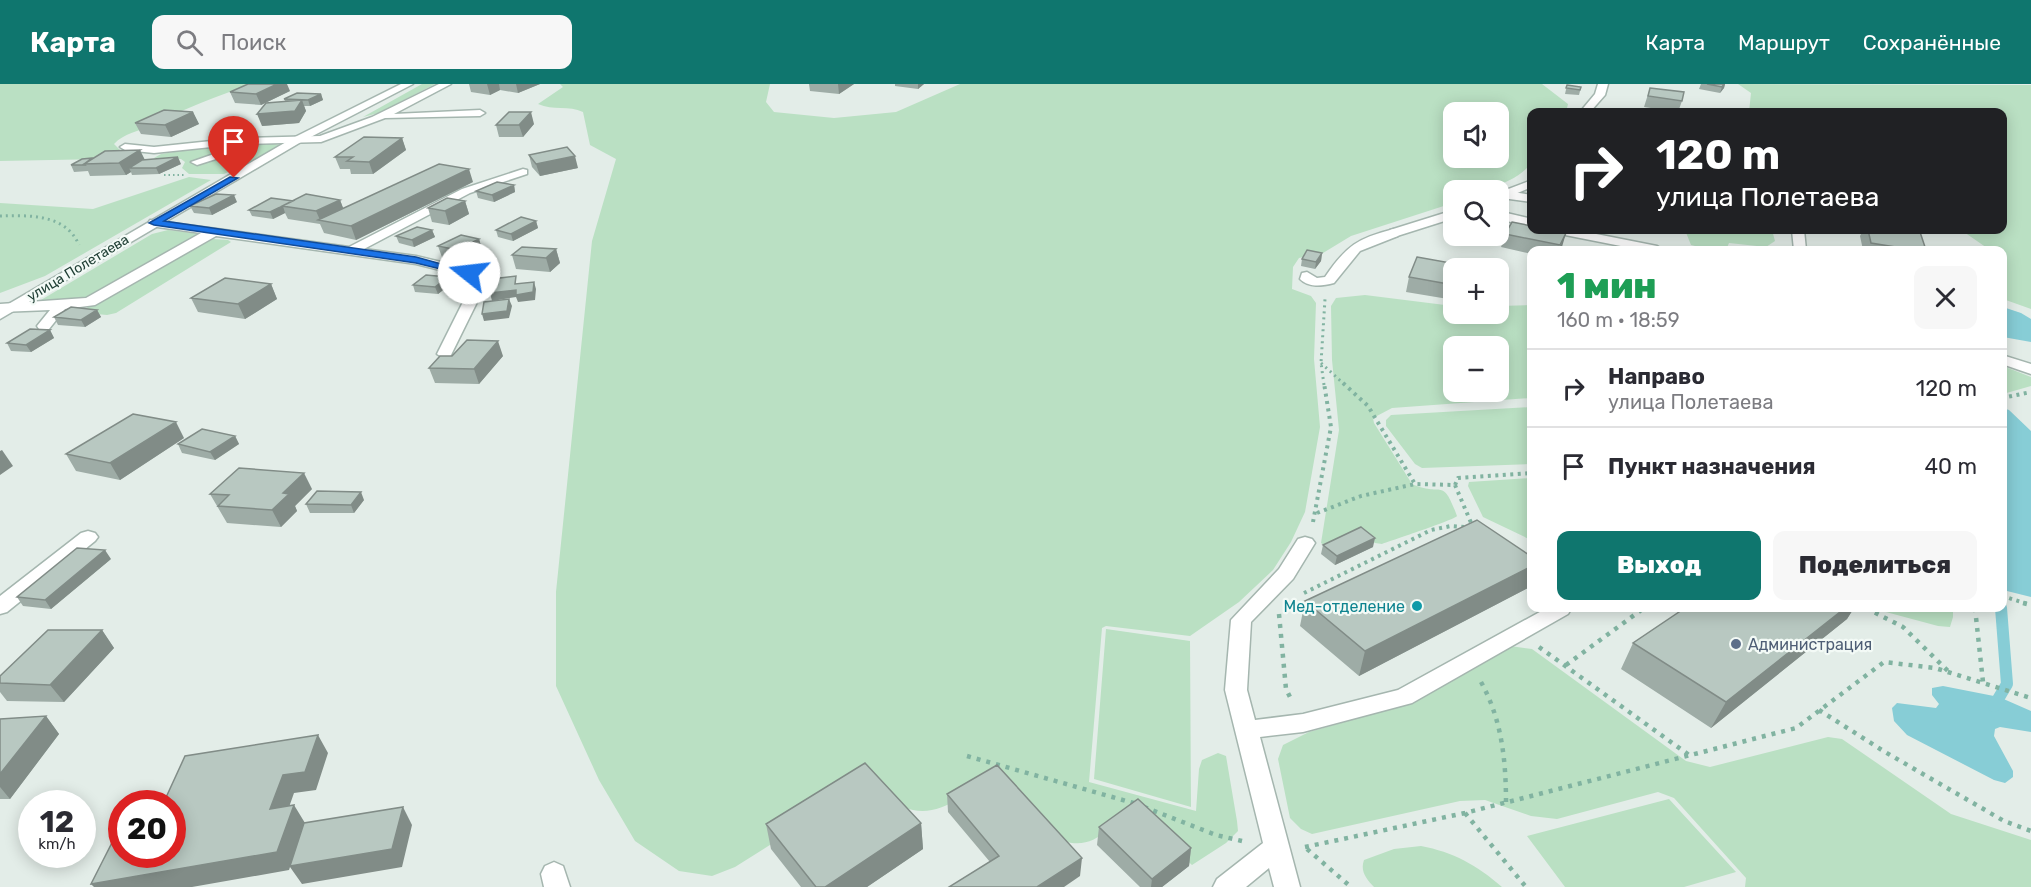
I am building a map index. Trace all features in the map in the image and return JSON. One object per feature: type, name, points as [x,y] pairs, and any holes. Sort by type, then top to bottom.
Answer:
[{"type":"street","name":"улица Полетаева","points":[[0,315],[297,140],[408,84]]},
{"type":"street","points":[[125,147],[163,150],[334,136],[376,119],[446,84]]},
{"type":"street","points":[[1589,108],[1600,95],[1603,84]]},
{"type":"street","points":[[376,119],[480,113]]},
{"type":"street","points":[[198,162],[264,140]]},
{"type":"street","points":[[352,250],[466,191],[523,172]]},
{"type":"street","points":[[1509,193],[1527,185]]},
{"type":"street","points":[[1509,197],[1527,198]]},
{"type":"street","points":[[1307,276],[1307,279],[1316,282],[1329,280],[1348,251],[1366,240],[1443,217]]},
{"type":"street","points":[[1509,218],[1527,222]]},
{"type":"street","points":[[154,223],[352,250],[443,265],[469,273],[478,286],[445,354]]},
{"type":"street","points":[[0,308],[16,305],[60,306],[90,303],[214,231]]},
{"type":"street","points":[[1580,234],[1638,246]]},
{"type":"street","points":[[188,246],[255,236]]},
{"type":"street","points":[[44,326],[60,306]]},
{"type":"street","points":[[2007,361],[2031,369]]},
{"type":"street","points":[[0,607],[88,537]]},
{"type":"street","points":[[1287,887],[1275,848],[1236,690],[1241,620],[1286,574],[1305,543]]},
{"type":"street","points":[[1245,730],[1303,723],[1404,697],[1556,612]]},
{"type":"street","points":[[1226,887],[1275,848]]},
{"type":"path","points":[[164,175],[194,176]]},
{"type":"path","points":[[0,216],[17,216],[64,223],[76,234],[78,251],[103,254]]},
{"type":"path","points":[[1305,543],[1316,513],[1331,427],[1321,363],[1329,280]]},
{"type":"path","points":[[1321,363],[1368,406],[1415,484]]},
{"type":"path","points":[[2007,397],[2031,392]]},
{"type":"path","points":[[1295,597],[1431,530],[1451,526],[1474,529],[1455,485],[1458,478],[1527,473]]},
{"type":"path","points":[[1316,513],[1362,496],[1415,484],[1455,485]]},
{"type":"path","points":[[2007,598],[2031,606]]},
{"type":"path","points":[[1566,665],[1639,612]]},
{"type":"path","points":[[1874,612],[1903,627],[1950,672]]},
{"type":"path","points":[[1975,612],[1983,682]]},
{"type":"path","points":[[1279,613],[1286,689],[1303,723]]},
{"type":"path","points":[[1518,633],[1566,665],[1689,755]]},
{"type":"path","points":[[1467,661],[1484,686],[1497,721],[1506,763],[1506,803]]},
{"type":"path","points":[[968,756],[1132,803],[1216,835],[1275,848],[1304,847],[1465,813],[1796,728],[1884,662],[1950,672],[2031,698]]},
{"type":"path","points":[[1819,710],[1885,752],[2004,821],[2031,831]]},
{"type":"path","points":[[1465,813],[1526,887]]},
{"type":"path","points":[[1304,847],[1351,887]]},
{"type":"green space","points":[[0,84],[252,84],[127,135],[114,144],[122,152],[103,159],[0,161]]},
{"type":"green space","points":[[422,84],[435,84],[379,113],[363,117]]},
{"type":"green space","points":[[560,84],[770,84],[766,102],[774,112],[834,118],[896,112],[960,84],[1542,84],[1568,104],[1567,108],[1527,108],[1527,168],[1514,178],[1509,180],[1443,180],[1443,206],[1351,236],[1323,253],[1299,258],[1293,267],[1292,289],[1311,296],[1316,303],[1314,359],[1320,427],[1305,512],[1291,542],[1273,570],[1239,602],[1190,636],[1106,626],[1102,628],[1089,782],[1196,811],[1199,769],[1202,760],[1218,753],[1226,756],[1238,831],[1226,843],[1192,865],[1137,815],[1118,823],[1094,839],[1075,843],[1063,841],[992,776],[950,804],[928,811],[903,807],[866,784],[735,867],[712,876],[679,871],[635,841],[599,780],[556,686],[556,592],[592,241],[616,159],[590,145],[583,112],[538,104],[563,87]]},
{"type":"green space","points":[[1738,84],[2031,85],[2031,309],[2007,300],[2007,246],[1984,246],[1967,234],[2007,234],[2007,108],[1749,108],[1751,93]]},
{"type":"green space","points":[[264,143],[282,145],[224,174],[189,174],[182,168],[185,162],[181,159],[154,158],[161,154],[213,146]]},
{"type":"green space","points":[[189,177],[211,180],[45,276],[0,293],[0,203],[93,209]]},
{"type":"green space","points":[[168,230],[200,234],[87,299],[41,300],[152,234]]},
{"type":"green space","points":[[1687,234],[1773,234],[1775,241],[1768,246],[1729,243],[1728,246],[1691,245]]},
{"type":"green space","points":[[213,239],[231,242],[116,313],[107,315],[85,313],[88,306]]},
{"type":"green space","points":[[1365,295],[1443,305],[1443,324],[1509,324],[1509,306],[1527,305],[1527,398],[1509,400],[1509,336],[1443,336],[1443,402],[1475,402],[1392,408],[1373,418],[1412,484],[1444,492],[1457,516],[1382,544],[1360,535],[1325,546],[1321,543],[1339,430],[1332,360],[1331,306],[1336,298]]},
{"type":"green space","points":[[2007,368],[2031,377],[2031,386],[2007,393]]},
{"type":"green space","points":[[1527,407],[1527,464],[1422,468],[1415,464],[1386,426],[1386,420],[1391,415]]},
{"type":"green space","points":[[1527,478],[1527,538],[1483,517],[1468,486],[1469,482]]},
{"type":"green space","points":[[1886,612],[1953,612],[1950,627]]},
{"type":"green space","points":[[1106,629],[1190,641],[1191,807],[1094,779]]},
{"type":"green space","points":[[1510,646],[1532,649],[1686,761],[1710,767],[1828,737],[1842,739],[1951,814],[2031,840],[2031,887],[1745,887],[1746,878],[1674,798],[1658,792],[1557,819],[1531,816],[1485,800],[1460,801],[1312,834],[1301,829],[1290,818],[1278,759],[1283,745],[1309,732],[1409,704]]},
{"type":"green space","points":[[1669,799],[1736,872],[1684,887],[1565,887],[1527,836]]},
{"type":"green space","points":[[1421,846],[1464,860],[1502,887],[1374,887],[1364,875],[1364,860],[1394,849]]},
{"type":"water","points":[[2007,308],[2031,319],[2031,342],[2007,338]]},
{"type":"water","points":[[2007,409],[2031,431],[2031,597],[2007,591]]},
{"type":"water","points":[[1943,686],[1999,697],[2031,711],[2031,732],[2000,727],[1995,729],[1994,736],[2013,771],[2013,777],[2005,783],[1994,780],[1907,735],[1894,721],[1892,708],[1897,703],[1936,708],[1939,704],[1932,695],[1932,688]]},
{"type":"building","points":[[248,84],[277,84],[256,94],[230,92]]},
{"type":"building","points":[[1707,84],[1724,84],[1722,87]]},
{"type":"building","points":[[1567,85],[1581,87],[1580,90],[1566,88]]},
{"type":"building","points":[[1650,88],[1684,92],[1682,101],[1648,96]]},
{"type":"building","points":[[297,93],[321,94],[308,100],[284,99]]},
{"type":"building","points":[[302,100],[295,111],[257,114],[266,103]]},
{"type":"building","points":[[164,110],[193,112],[165,125],[135,123]]},
{"type":"building","points":[[509,112],[531,112],[519,125],[496,125]]},
{"type":"building","points":[[364,137],[402,138],[369,162],[347,161],[353,157],[335,157]]},
{"type":"building","points":[[567,147],[575,156],[536,164],[529,155]]},
{"type":"building","points":[[140,150],[119,163],[84,164],[105,151]]},
{"type":"building","points":[[178,157],[156,168],[129,168],[142,160]]},
{"type":"building","points":[[92,158],[85,165],[71,165],[82,159]]},
{"type":"building","points":[[439,164],[469,169],[351,226],[318,220]]},
{"type":"building","points":[[497,182],[514,185],[492,195],[476,191]]},
{"type":"building","points":[[216,194],[234,195],[209,208],[190,206]]},
{"type":"building","points":[[306,194],[340,200],[316,211],[282,206]]},
{"type":"building","points":[[271,198],[293,201],[270,212],[249,210]]},
{"type":"building","points":[[447,198],[465,201],[445,211],[428,208]]},
{"type":"building","points":[[521,217],[536,221],[511,234],[496,230]]},
{"type":"building","points":[[1512,222],[1527,225],[1527,234],[1566,234],[1560,245],[1509,235],[1509,227]]},
{"type":"building","points":[[417,227],[432,230],[412,240],[396,236]]},
{"type":"building","points":[[1869,234],[1921,234],[1925,246],[1889,246],[1871,243]]},
{"type":"building","points":[[461,235],[479,239],[457,250],[438,246]]},
{"type":"building","points":[[522,247],[556,249],[546,258],[512,255]]},
{"type":"building","points":[[1307,250],[1322,253],[1316,262],[1302,259]]},
{"type":"building","points":[[1417,257],[1443,262],[1443,283],[1409,277]]},
{"type":"building","points":[[426,275],[448,277],[435,287],[413,285]]},
{"type":"building","points":[[516,276],[515,284],[534,282],[533,292],[516,295],[516,290],[490,293],[492,279]]},
{"type":"building","points":[[225,278],[271,284],[238,304],[191,298]]},
{"type":"building","points":[[509,299],[507,311],[482,314],[484,302]]},
{"type":"building","points":[[71,307],[97,310],[81,320],[54,317]]},
{"type":"building","points":[[30,329],[50,330],[26,345],[7,343]]},
{"type":"building","points":[[467,340],[498,341],[474,369],[429,368],[440,356],[452,356]]},
{"type":"building","points":[[133,414],[176,422],[110,463],[66,454]]},
{"type":"building","points":[[202,429],[235,436],[210,452],[178,444]]},
{"type":"building","points":[[239,468],[304,473],[283,493],[289,494],[272,510],[218,506],[229,495],[210,494]]},
{"type":"building","points":[[317,491],[361,492],[351,505],[306,504]]},
{"type":"building","name":"Мед-отделение","points":[[1477,520],[1527,554],[1527,569],[1365,651],[1305,601]]},
{"type":"building","points":[[1361,527],[1375,538],[1337,556],[1323,545]]},
{"type":"building","points":[[77,548],[105,550],[45,600],[17,597]]},
{"type":"building","name":"Администрация","points":[[1679,612],[1840,612],[1726,702],[1633,643]]},
{"type":"building","points":[[48,630],[102,630],[50,685],[0,683],[0,676]]},
{"type":"building","points":[[46,716],[0,774],[0,719]]},
{"type":"building","points":[[318,735],[305,772],[283,775],[270,809],[294,805],[277,852],[186,868],[186,790],[169,790],[185,756]]},
{"type":"building","points":[[865,763],[921,823],[825,887],[816,887],[766,824]]},
{"type":"building","points":[[997,765],[1082,858],[1037,887],[949,887],[999,856],[947,794]]},
{"type":"building","points":[[1138,799],[1191,848],[1152,879],[1099,827]]},
{"type":"building","points":[[403,807],[392,849],[290,866],[304,823]]},
{"type":"building","points":[[108,851],[108,868],[184,868],[91,884]]},
{"type":"waterway","points":[[1994,706],[2007,684],[2001,612]]},
{"type":"place","name":"Мед-отделение","points":[[1417,606]]},
{"type":"place","name":"Администрация","points":[[1736,644]]},
{"type":"route","points":[[234,178],[154,223],[416,260],[469,273]]}]
